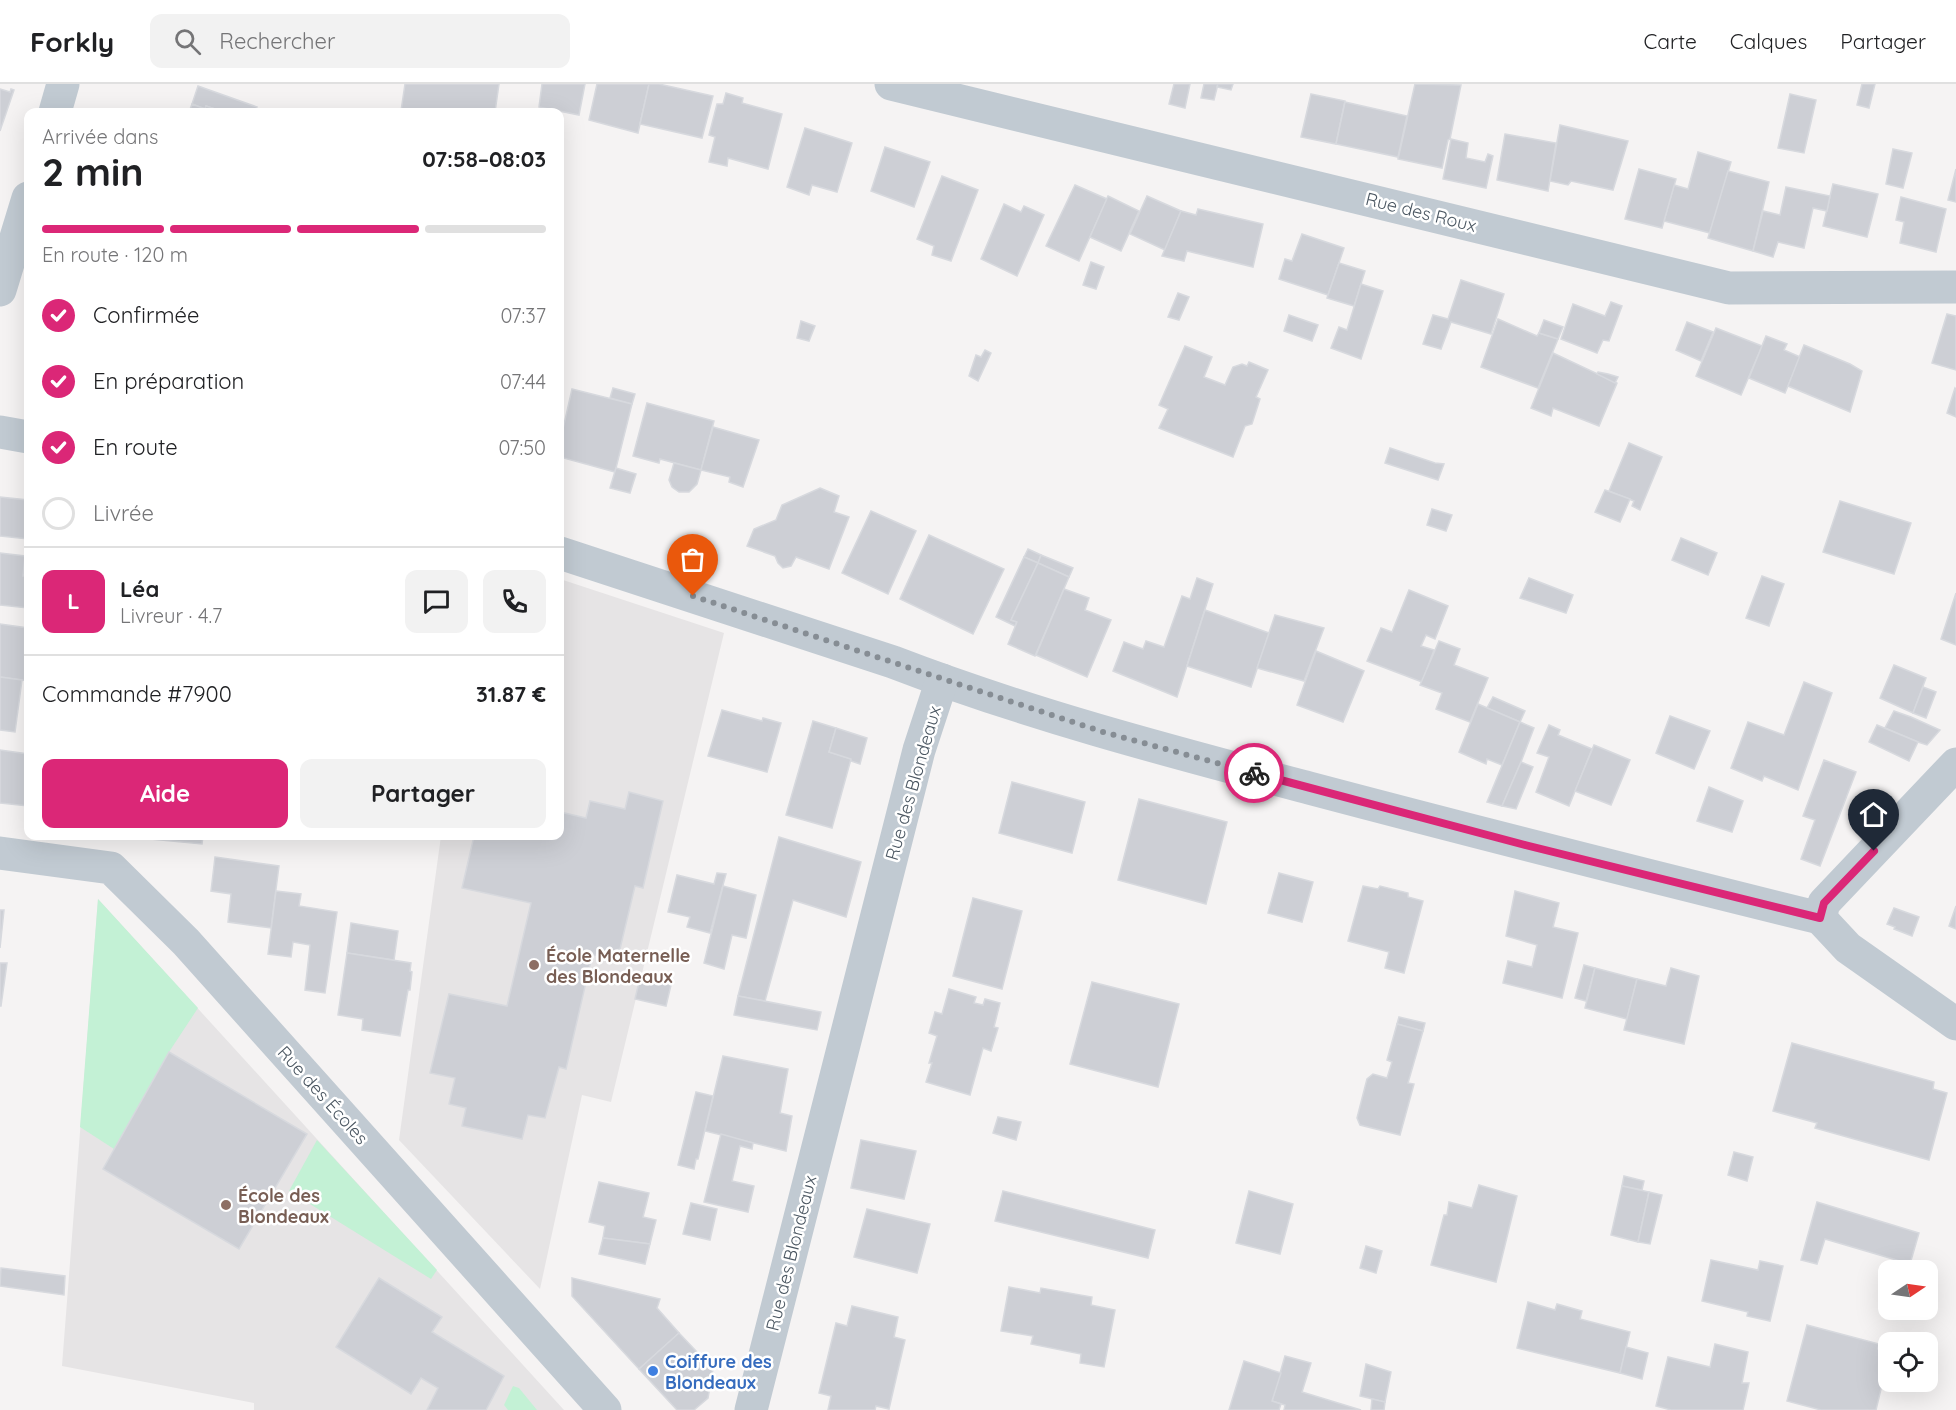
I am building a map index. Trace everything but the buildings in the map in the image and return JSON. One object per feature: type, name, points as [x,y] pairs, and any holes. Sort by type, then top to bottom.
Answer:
[{"type":"street","points":[[56,108],[63,84]]},
{"type":"street","name":"Rue des Roux","points":[[891,84],[1729,288],[1956,287]]},
{"type":"street","points":[[0,290],[24,211]]},
{"type":"street","points":[[0,432],[24,436]]},
{"type":"street","points":[[564,553],[942,680]]},
{"type":"street","name":"Rue des Blondeaux","points":[[751,1410],[919,750],[942,680],[1141,744],[1525,845],[1820,918]]},
{"type":"street","points":[[1956,764],[1824,903],[1820,918],[1848,948],[1956,1024]]},
{"type":"street","name":"Rue des Écoles","points":[[0,853],[111,868],[186,942],[605,1410]]},
{"type":"shaded area","name":"École Maternelle des Blondeaux","points":[[564,580],[724,633],[611,1102],[582,1095],[540,1289],[399,1140],[440,840],[564,840]]},
{"type":"shaded area","name":"École des Blondeaux","points":[[98,899],[564,1410],[254,1410],[254,1403],[62,1366]]},
{"type":"green space","points":[[98,899],[198,1008],[169,1052],[114,1149],[80,1127]]},
{"type":"green space","points":[[317,1140],[437,1270],[431,1279],[289,1191]]},
{"type":"green space","points":[[513,1386],[519,1388],[537,1410],[508,1410],[504,1405]]},
{"type":"way so far","points":[[693,596],[1141,744],[1254,773]]},
{"type":"place","name":"École Maternelle des Blondeaux","points":[[534,965]]},
{"type":"place","name":"École des Blondeaux","points":[[226,1205]]},
{"type":"place","name":"Coiffure des Blondeaux","points":[[653,1371]]},
{"type":"route","points":[[1254,773],[1525,845],[1820,918],[1824,903],[1874,851]]}]
